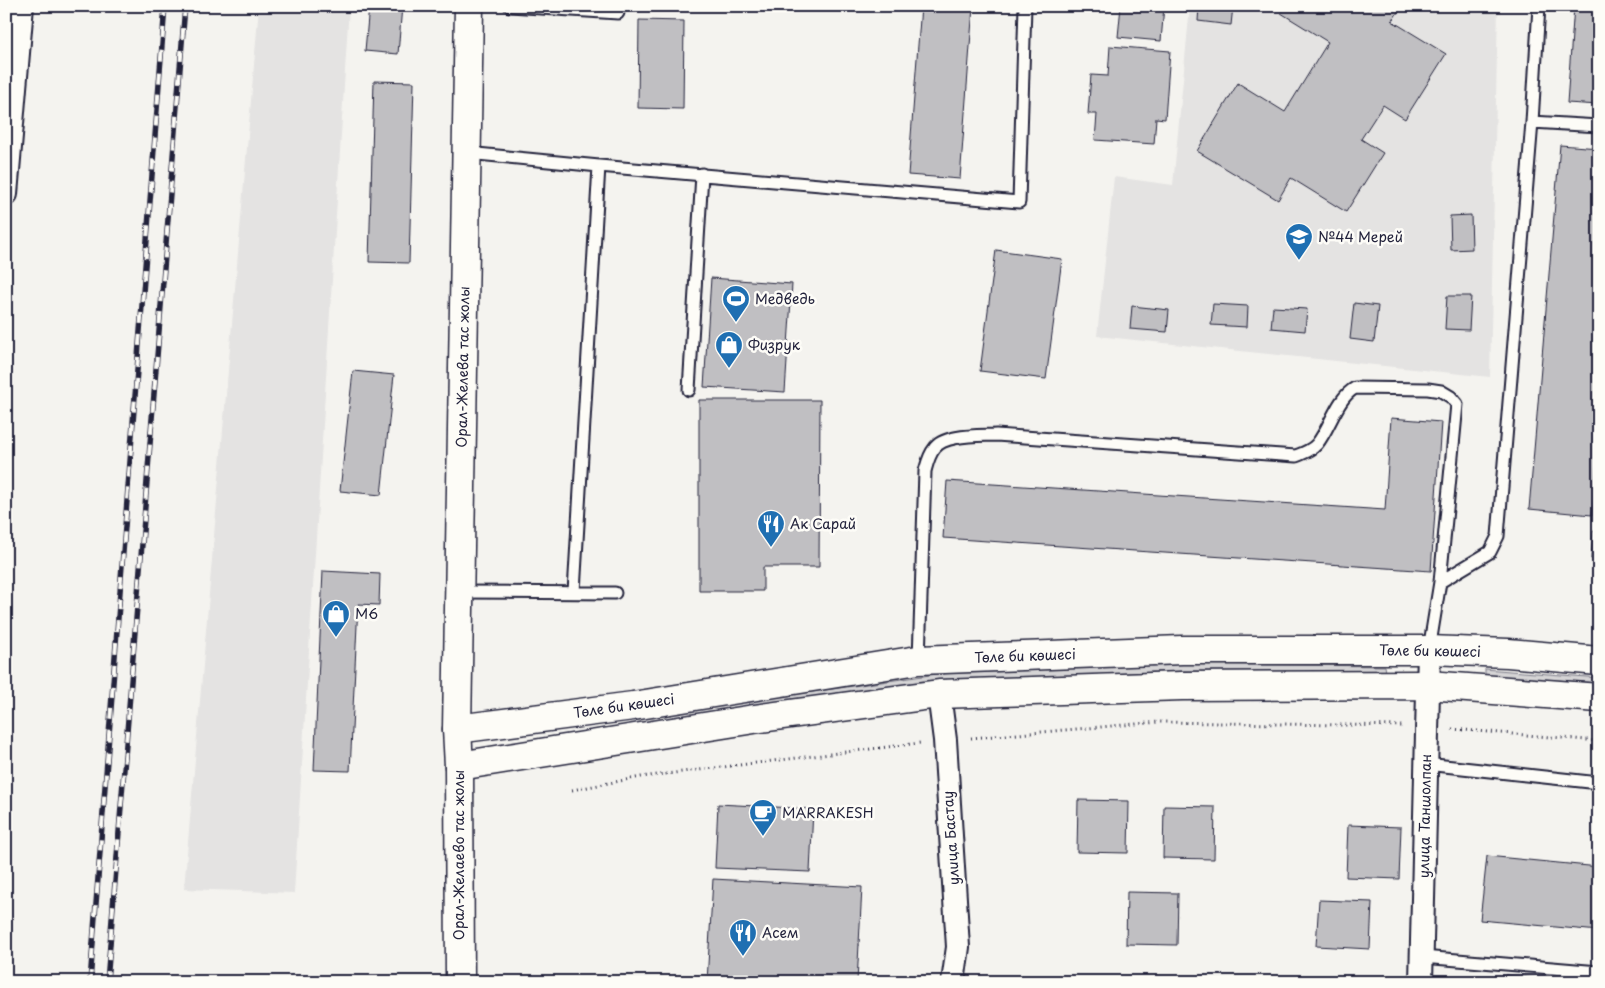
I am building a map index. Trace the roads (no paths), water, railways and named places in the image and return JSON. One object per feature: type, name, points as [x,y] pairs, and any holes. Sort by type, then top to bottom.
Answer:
[{"type":"main road","name":"Орал-Желева тас жолы","points":[[457,729],[469,6]]},
{"type":"main road","name":"Төле би көшесі","points":[[457,729],[633,706],[918,660],[1182,650],[1429,650],[1508,653],[1599,661]]},
{"type":"main road","points":[[458,766],[754,719],[939,694],[1182,686],[1428,685],[1599,698]]},
{"type":"main road","name":"Орал-Желаево тас жолы","points":[[457,729],[460,982]]},
{"type":"street","points":[[6,194],[22,6]]},
{"type":"street","name":"улица Таншолпан","points":[[1422,982],[1429,650]]},
{"type":"street","name":"улица Бастау","points":[[939,694],[945,740],[958,947],[953,982]]},
{"type":"lane","points":[[510,6],[618,13],[618,6]]},
{"type":"lane","points":[[467,153],[1019,202],[1025,6]]},
{"type":"lane","points":[[1440,582],[1490,552],[1498,536],[1532,122],[1539,6]]},
{"type":"lane","points":[[1532,122],[1599,126]]},
{"type":"lane","points":[[574,592],[599,166]]},
{"type":"lane","points":[[689,390],[702,174]]},
{"type":"lane","points":[[918,660],[925,471],[934,448],[944,441],[965,436],[996,435],[1296,456],[1317,444],[1344,398],[1349,391],[1355,388],[1428,389],[1441,391],[1451,397],[1457,404],[1440,582],[1429,650]]},
{"type":"lane","points":[[459,592],[615,593]]},
{"type":"lane","points":[[1426,764],[1599,783]]},
{"type":"lane","points":[[1422,957],[1599,972]]},
{"type":"lane","points":[[1565,970],[1565,982]]},
{"type":"railway","points":[[90,982],[165,6]]},
{"type":"railway","points":[[107,982],[185,6]]},
{"type":"place","name":"№44 Мерей","points":[[1299,261]]},
{"type":"place","name":"Медведь","points":[[736,323]]},
{"type":"place","name":"Физрук","points":[[729,369]]},
{"type":"place","name":"Ак Сарай","points":[[771,548]]},
{"type":"place","name":"М6","points":[[336,638]]},
{"type":"place","name":"MARRAKESH","points":[[763,837]]},
{"type":"place","name":"Асем","points":[[743,957]]}]
